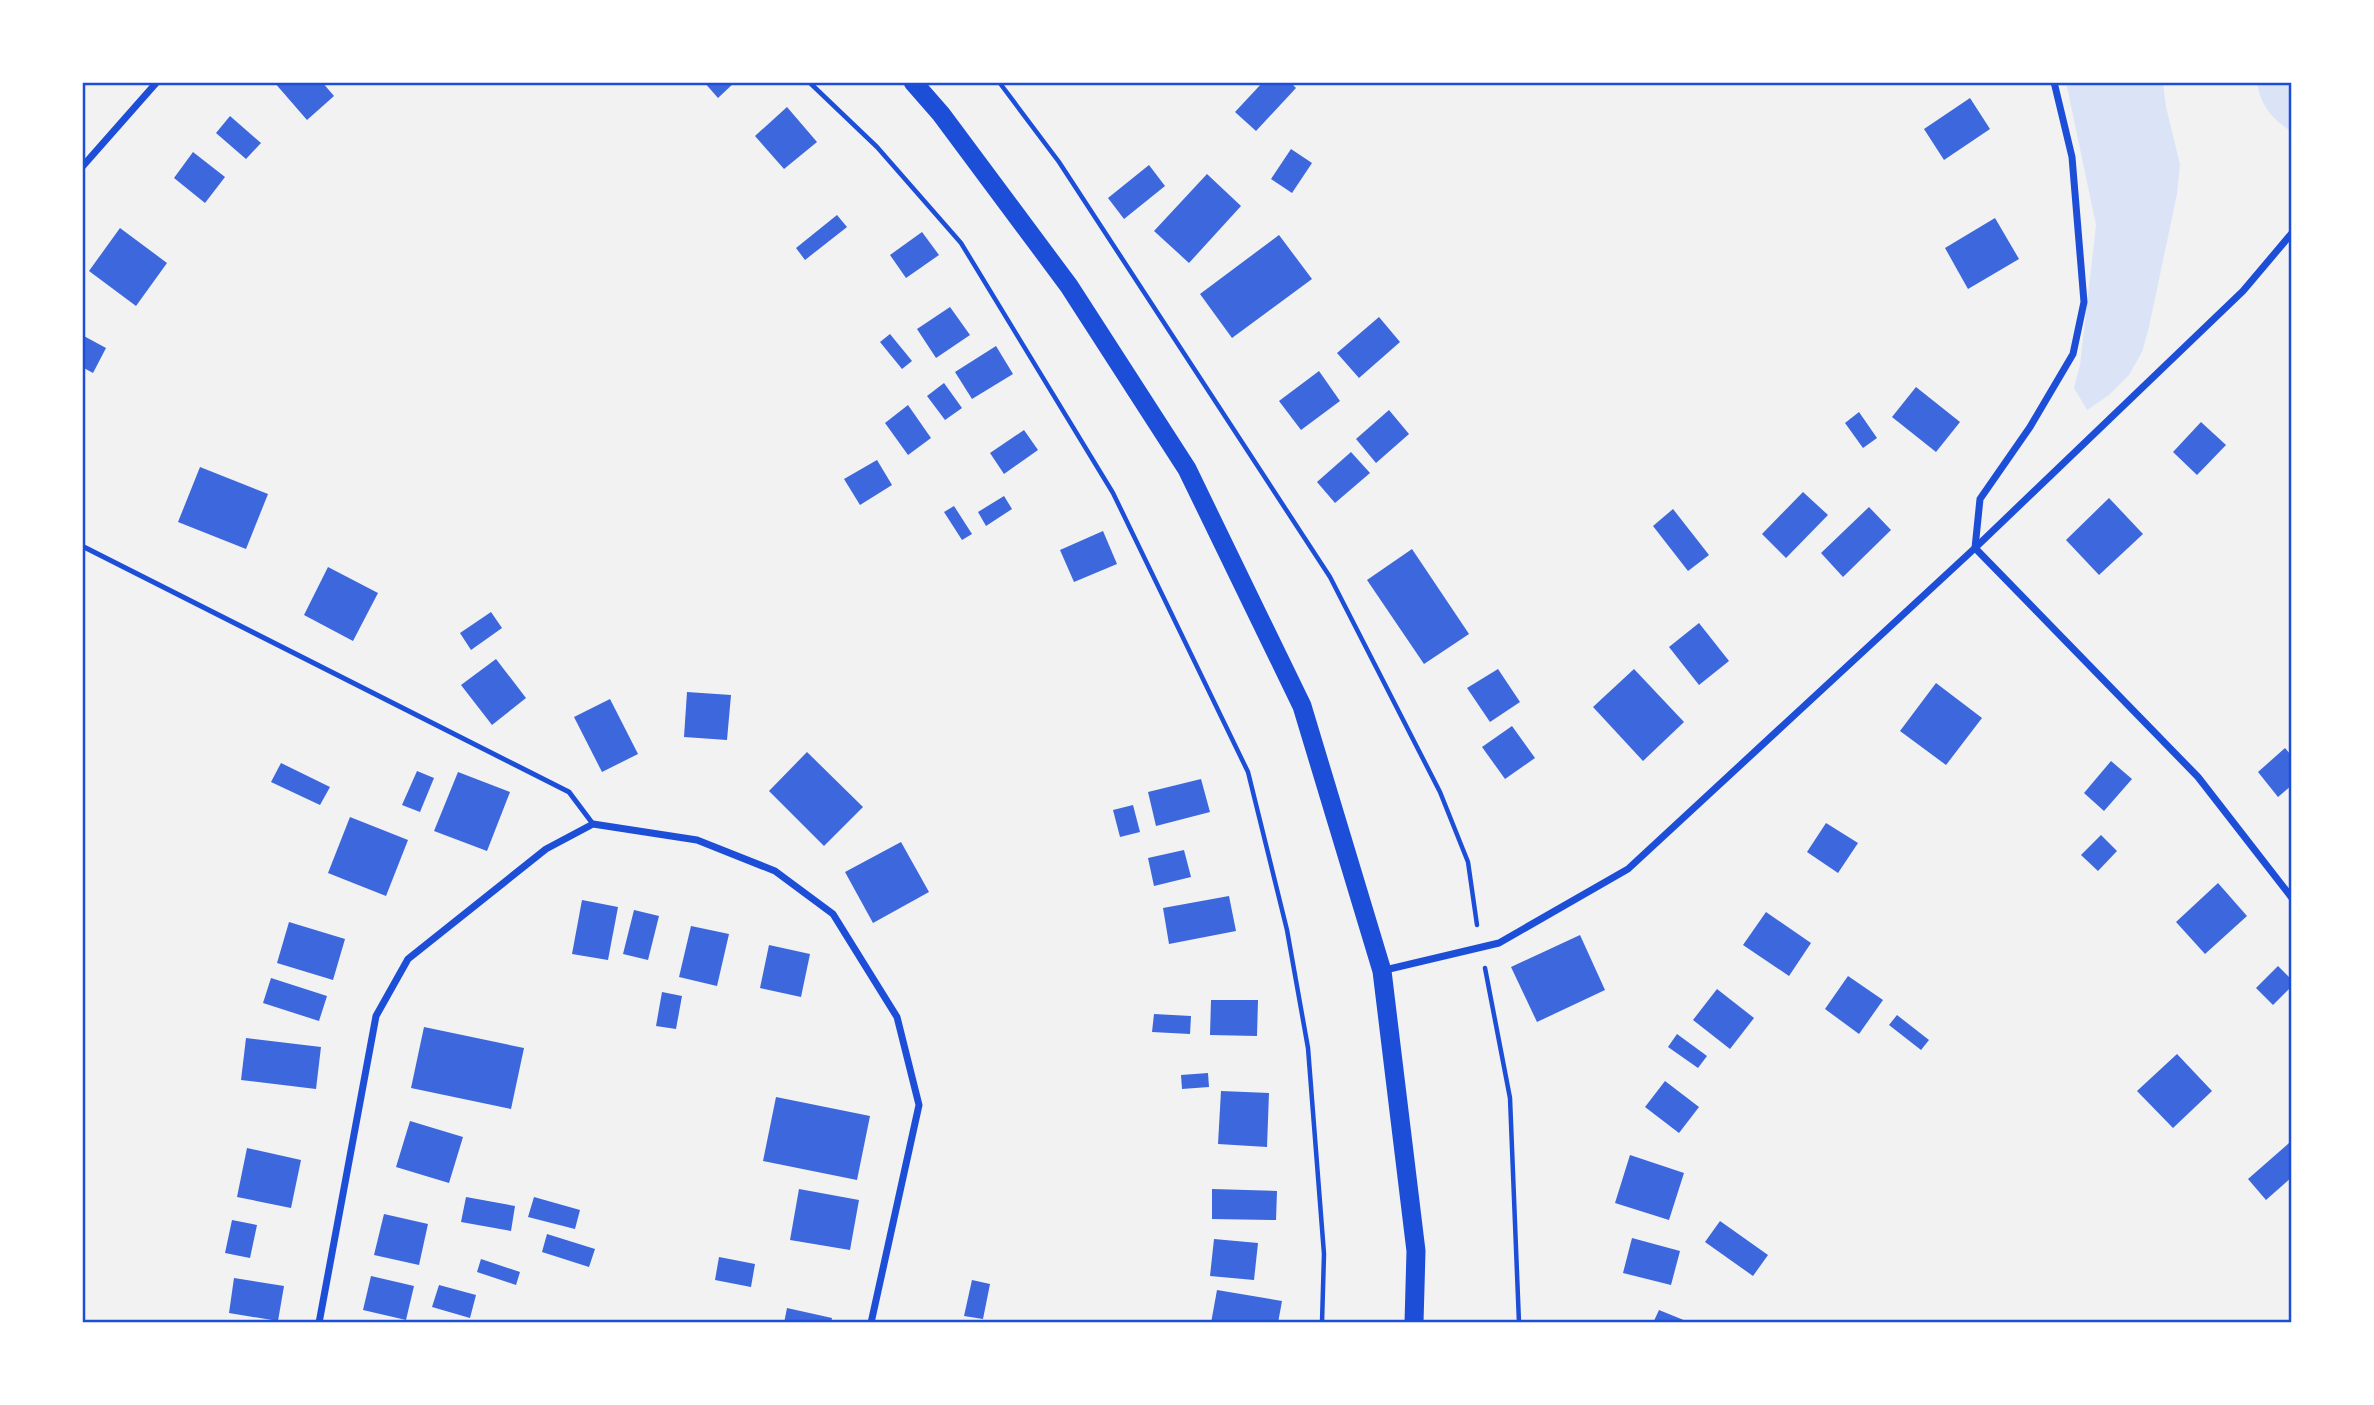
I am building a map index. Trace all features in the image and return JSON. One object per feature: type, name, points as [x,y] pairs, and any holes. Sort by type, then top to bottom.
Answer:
[{"type":"highway","points":[[913,82],[941,114],[1069,286],[1187,469],[1302,706],[1382,971],[1416,1251],[1414,1323]]},
{"type":"street","points":[[82,167],[157,82]]},
{"type":"street","points":[[1975,548],[1980,499],[2030,427],[2073,354],[2084,302],[2073,157],[2054,82]]},
{"type":"street","points":[[1382,971],[1499,943],[1628,869],[1975,548],[2243,291],[2292,233]]},
{"type":"street","points":[[1975,548],[2198,777],[2292,898]]},
{"type":"street","points":[[318,1323],[376,1016],[408,959],[546,849],[593,824],[697,840],[775,871],[833,914],[897,1017],[919,1105],[871,1323]]},
{"type":"lane","points":[[82,546],[569,792],[593,824]]},
{"type":"path","points":[[809,82],[877,147],[961,243],[1113,493],[1248,772],[1287,930],[1308,1048],[1324,1254],[1322,1323]]},
{"type":"path","points":[[999,82],[1059,162],[1330,577],[1440,792],[1468,862],[1481,948],[1510,1098],[1520,1323]]},
{"type":"shaded area","points":[[2066,82],[2163,82],[2166,107],[2180,164],[2177,194],[2142,352],[2129,375],[2109,395],[2087,410],[2074,388],[2080,365],[2096,225]]},
{"type":"shaded area","points":[[2257,82],[2292,82],[2292,132],[2268,111]]},
{"type":"building","points":[[274,82],[322,82],[334,96],[307,120]]},
{"type":"building","points":[[704,82],[735,82],[718,98]]},
{"type":"building","points":[[1263,82],[1290,82],[1296,88],[1256,131],[1235,112]]},
{"type":"building","points":[[1970,98],[1990,129],[1944,160],[1924,129]]},
{"type":"building","points":[[787,107],[817,142],[784,169],[755,136]]},
{"type":"building","points":[[230,116],[261,143],[246,159],[216,133]]},
{"type":"building","points":[[1291,149],[1312,163],[1292,193],[1271,179]]},
{"type":"building","points":[[193,152],[225,177],[205,203],[174,178]]},
{"type":"building","points":[[1149,165],[1165,186],[1124,219],[1108,198]]},
{"type":"building","points":[[1207,174],[1241,206],[1189,263],[1154,231]]},
{"type":"building","points":[[837,215],[847,227],[805,260],[796,248]]},
{"type":"building","points":[[1995,218],[2019,259],[1968,289],[1945,248]]},
{"type":"building","points":[[120,228],[167,263],[136,306],[89,271]]},
{"type":"building","points":[[922,232],[939,255],[906,278],[890,255]]},
{"type":"building","points":[[1279,235],[1312,279],[1232,338],[1200,294]]},
{"type":"building","points":[[950,307],[970,335],[936,358],[917,329]]},
{"type":"building","points":[[1379,317],[1400,342],[1359,378],[1337,353]]},
{"type":"building","points":[[890,334],[912,361],[902,369],[880,342]]},
{"type":"building","points":[[82,335],[106,348],[93,373],[82,367]]},
{"type":"building","points":[[996,346],[1013,374],[972,399],[955,372]]},
{"type":"building","points":[[1319,371],[1340,401],[1301,430],[1279,401]]},
{"type":"building","points":[[944,383],[962,408],[945,420],[927,396]]},
{"type":"building","points":[[1916,387],[1960,422],[1936,452],[1892,417]]},
{"type":"building","points":[[908,405],[931,438],[908,455],[885,423]]},
{"type":"building","points":[[1389,410],[1409,434],[1376,463],[1356,439]]},
{"type":"building","points":[[1859,412],[1877,438],[1863,448],[1845,423]]},
{"type":"building","points":[[2201,422],[2226,445],[2197,475],[2173,452]]},
{"type":"building","points":[[1024,430],[1038,450],[1004,474],[990,453]]},
{"type":"building","points":[[1351,452],[1370,473],[1335,503],[1317,482]]},
{"type":"building","points":[[877,460],[892,485],[860,505],[844,479]]},
{"type":"building","points":[[200,467],[268,494],[246,549],[178,522]]},
{"type":"building","points":[[1803,492],[1828,515],[1786,558],[1762,534]]},
{"type":"building","points":[[1004,496],[1012,509],[986,526],[978,512]]},
{"type":"building","points":[[2109,498],[2143,534],[2099,575],[2066,540]]},
{"type":"building","points":[[954,506],[972,534],[962,540],[944,512]]},
{"type":"building","points":[[1869,507],[1891,530],[1843,577],[1821,553]]},
{"type":"building","points":[[1673,509],[1709,555],[1688,571],[1653,526]]},
{"type":"building","points":[[1103,531],[1117,564],[1074,582],[1060,550]]},
{"type":"building","points":[[1412,549],[1469,634],[1424,664],[1367,580]]},
{"type":"building","points":[[328,567],[378,593],[353,641],[304,615]]},
{"type":"building","points":[[491,612],[502,628],[471,650],[460,633]]},
{"type":"building","points":[[1699,623],[1729,661],[1699,685],[1669,647]]},
{"type":"building","points":[[496,659],[526,698],[492,725],[461,685]]},
{"type":"building","points":[[1498,669],[1520,702],[1490,722],[1467,688]]},
{"type":"building","points":[[1634,669],[1684,722],[1643,761],[1593,707]]},
{"type":"building","points":[[1936,683],[1982,718],[1946,765],[1900,731]]},
{"type":"building","points":[[687,692],[731,695],[727,740],[684,737]]},
{"type":"building","points":[[610,699],[638,754],[602,772],[574,717]]},
{"type":"building","points":[[1512,726],[1535,758],[1505,779],[1482,747]]},
{"type":"building","points":[[2285,748],[2292,756],[2292,785],[2278,797],[2258,772]]},
{"type":"building","points":[[807,752],[863,807],[824,846],[769,791]]},
{"type":"building","points":[[2111,761],[2132,779],[2104,811],[2084,793]]},
{"type":"building","points":[[281,763],[330,787],[320,805],[271,782]]},
{"type":"building","points":[[417,771],[434,778],[420,812],[402,805]]},
{"type":"building","points":[[458,772],[510,792],[487,851],[434,831]]},
{"type":"building","points":[[1201,779],[1210,812],[1156,826],[1148,792]]},
{"type":"building","points":[[1133,805],[1140,832],[1120,837],[1113,810]]},
{"type":"building","points":[[350,817],[408,840],[386,896],[328,873]]},
{"type":"building","points":[[1826,823],[1858,843],[1838,873],[1807,852]]},
{"type":"building","points":[[2101,835],[2117,851],[2098,871],[2081,855]]},
{"type":"building","points":[[901,842],[929,892],[873,923],[845,872]]},
{"type":"building","points":[[1184,850],[1191,877],[1154,886],[1148,858]]},
{"type":"building","points":[[2218,883],[2247,916],[2205,954],[2176,922]]},
{"type":"building","points":[[1229,896],[1236,931],[1169,944],[1163,908]]},
{"type":"building","points":[[582,900],[618,907],[608,960],[572,954]]},
{"type":"building","points":[[634,910],[659,916],[648,960],[623,954]]},
{"type":"building","points":[[1766,912],[1811,943],[1789,976],[1743,945]]},
{"type":"building","points":[[289,922],[345,939],[333,980],[277,963]]},
{"type":"building","points":[[691,926],[729,934],[717,986],[679,977]]},
{"type":"building","points":[[1580,935],[1605,990],[1537,1022],[1511,967]]},
{"type":"building","points":[[769,945],[810,954],[801,997],[760,988]]},
{"type":"building","points":[[2278,966],[2292,980],[2292,986],[2273,1005],[2256,988]]},
{"type":"building","points":[[1848,976],[1883,1000],[1859,1034],[1825,1009]]},
{"type":"building","points":[[271,978],[327,996],[319,1021],[263,1003]]},
{"type":"building","points":[[1717,989],[1754,1018],[1730,1049],[1693,1020]]},
{"type":"building","points":[[662,992],[682,996],[676,1029],[656,1026]]},
{"type":"building","points":[[1211,1000],[1258,1000],[1257,1036],[1210,1035]]},
{"type":"building","points":[[1154,1014],[1191,1016],[1190,1034],[1152,1032]]},
{"type":"building","points":[[1897,1015],[1929,1040],[1921,1050],[1889,1025]]},
{"type":"building","points":[[424,1027],[524,1048],[511,1109],[411,1088]]},
{"type":"building","points":[[1677,1034],[1707,1056],[1698,1068],[1668,1047]]},
{"type":"building","points":[[246,1038],[321,1047],[316,1089],[241,1080]]},
{"type":"building","points":[[2177,1054],[2212,1091],[2173,1128],[2137,1091]]},
{"type":"building","points":[[1208,1073],[1209,1087],[1182,1089],[1181,1075]]},
{"type":"building","points":[[1665,1081],[1699,1107],[1679,1133],[1645,1107]]},
{"type":"building","points":[[1221,1091],[1269,1093],[1267,1147],[1218,1144]]},
{"type":"building","points":[[776,1097],[870,1116],[857,1180],[763,1161]]},
{"type":"building","points":[[410,1121],[463,1137],[449,1183],[396,1167]]},
{"type":"building","points":[[2289,1143],[2292,1146],[2292,1177],[2266,1200],[2248,1179]]},
{"type":"building","points":[[247,1148],[301,1160],[291,1208],[237,1197]]},
{"type":"building","points":[[1630,1155],[1684,1173],[1669,1220],[1615,1203]]},
{"type":"building","points":[[799,1189],[859,1200],[850,1250],[790,1240]]},
{"type":"building","points":[[1212,1189],[1277,1191],[1276,1220],[1212,1219]]},
{"type":"building","points":[[466,1197],[515,1206],[511,1231],[461,1222]]},
{"type":"building","points":[[534,1197],[580,1210],[575,1229],[528,1217]]},
{"type":"building","points":[[384,1214],[428,1224],[419,1265],[374,1255]]},
{"type":"building","points":[[232,1220],[257,1225],[250,1258],[225,1253]]},
{"type":"building","points":[[1720,1221],[1768,1255],[1753,1276],[1705,1242]]},
{"type":"building","points":[[547,1234],[595,1249],[589,1267],[542,1252]]},
{"type":"building","points":[[1632,1238],[1680,1251],[1671,1285],[1623,1273]]},
{"type":"building","points":[[1214,1239],[1258,1243],[1254,1280],[1210,1276]]},
{"type":"building","points":[[719,1257],[755,1264],[751,1287],[715,1280]]},
{"type":"building","points":[[481,1259],[520,1272],[516,1285],[477,1272]]},
{"type":"building","points":[[371,1276],[414,1286],[406,1320],[363,1310]]},
{"type":"building","points":[[234,1278],[284,1286],[278,1321],[229,1313]]},
{"type":"building","points":[[972,1280],[990,1284],[983,1319],[964,1316]]},
{"type":"building","points":[[439,1285],[476,1295],[470,1318],[432,1307]]},
{"type":"building","points":[[1217,1290],[1282,1301],[1278,1323],[1211,1323]]},
{"type":"building","points":[[787,1308],[832,1318],[831,1323],[784,1323]]},
{"type":"building","points":[[1659,1310],[1691,1323],[1653,1323]]}]
